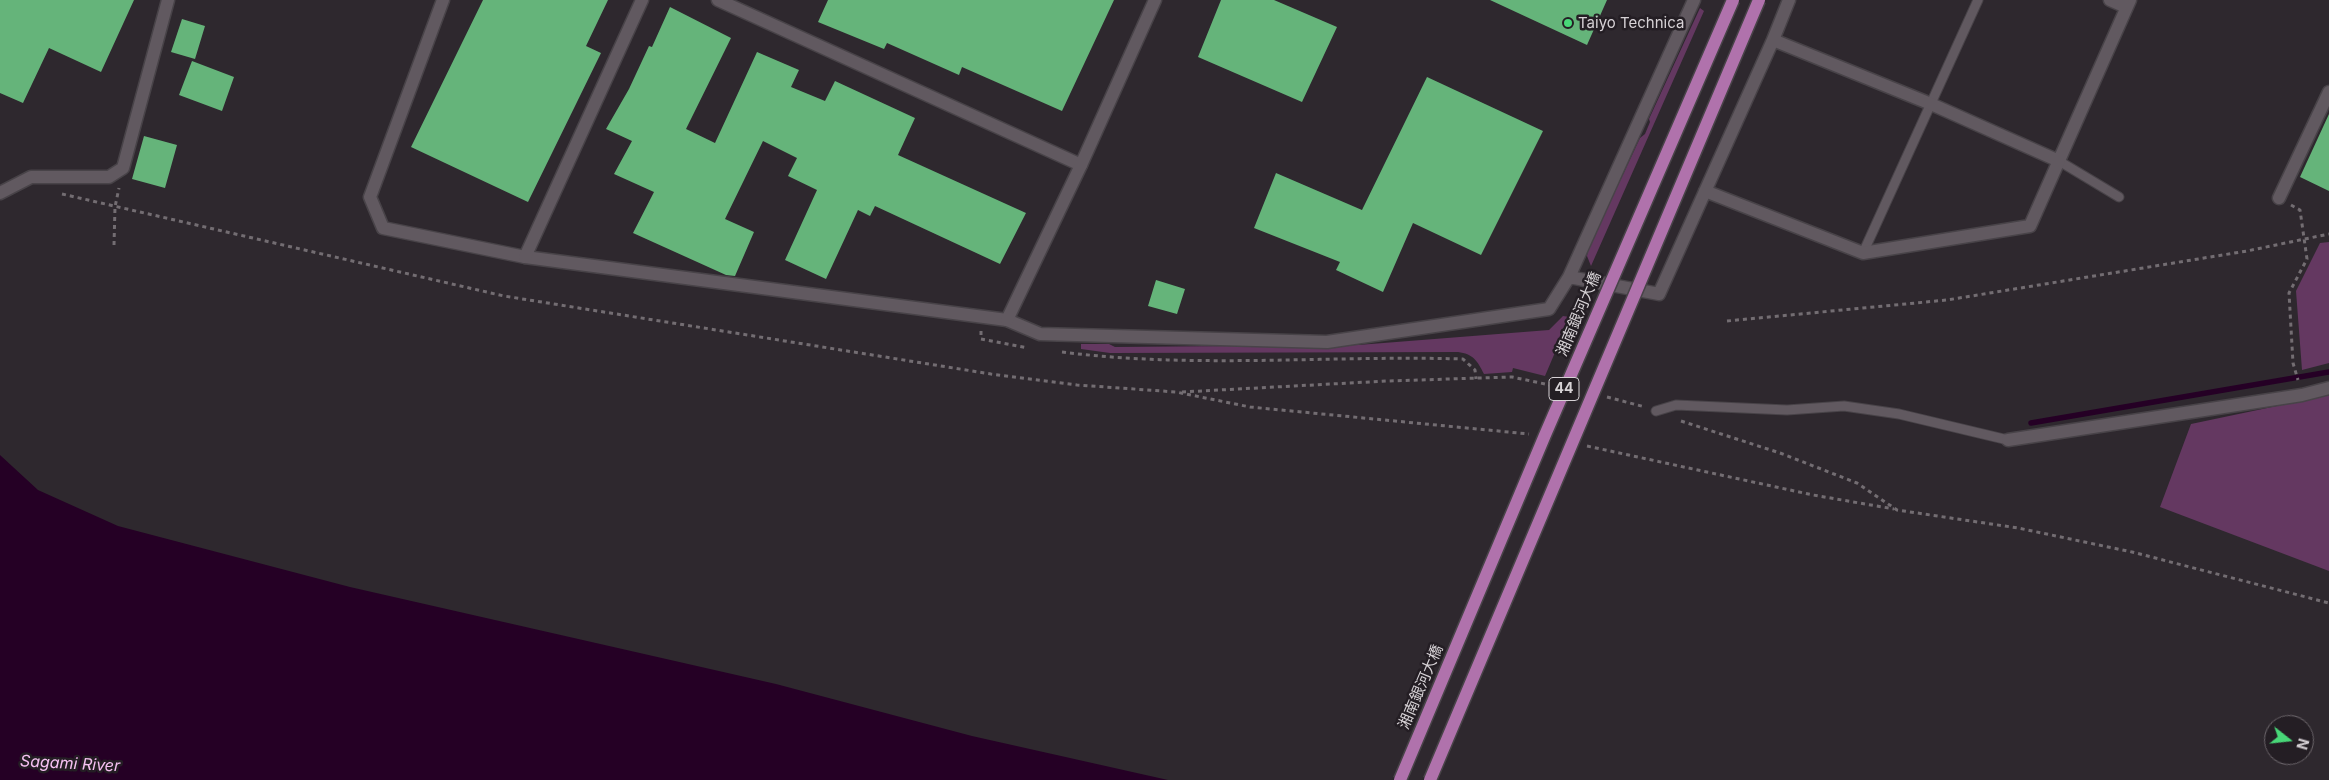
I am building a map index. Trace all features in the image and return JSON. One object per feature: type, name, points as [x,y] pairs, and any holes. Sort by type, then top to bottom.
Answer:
[{"type":"main road","name":"湘南銀河大橋","points":[[1400,780],[1548,426],[1733,0]]},
{"type":"main road","name":"44","points":[[1430,780],[1760,0]]},
{"type":"street","points":[[0,193],[31,177],[109,178],[123,168],[168,0]]},
{"type":"street","points":[[443,0],[370,197],[383,228],[525,257],[1007,320],[1040,334],[1327,342],[1549,309],[1569,277],[1693,0]]},
{"type":"street","points":[[525,257],[642,0]]},
{"type":"street","points":[[718,0],[1081,164]]},
{"type":"street","points":[[1007,320],[1081,164],[1154,0]]},
{"type":"street","points":[[1569,277],[1659,294],[1773,40],[1789,0]]},
{"type":"street","points":[[1705,191],[1863,253],[2030,226],[2128,4],[2110,0]]},
{"type":"street","points":[[1773,40],[1931,104],[2059,161]]},
{"type":"street","points":[[2280,198],[2329,92]]},
{"type":"street","points":[[2008,440],[2302,395],[2329,388]]},
{"type":"lane","points":[[1863,253],[1978,0]]},
{"type":"lane","points":[[2059,161],[2119,197]]},
{"type":"lane","points":[[1656,411],[1676,405],[1787,410],[1844,406],[1900,414],[2008,440]]},
{"type":"path","points":[[58,193],[504,296],[1001,375],[1077,385],[1176,392],[1250,406],[1530,434]]},
{"type":"path","points":[[114,245],[115,207]]},
{"type":"path","points":[[2294,363],[2289,293],[2306,259],[2305,238],[2300,210]]},
{"type":"path","points":[[1727,321],[1947,300],[2247,251],[2329,234]]},
{"type":"path","points":[[1176,392],[1387,381],[1512,377]]},
{"type":"path","points":[[1626,401],[1780,453],[1857,484],[1897,510]]},
{"type":"path","points":[[1586,446],[1813,495],[2018,528],[2104,546],[2329,602]]},
{"type":"shaded area","points":[[1700,8],[1704,11],[1591,266],[1587,256],[1588,249],[1640,138],[1645,134],[1650,122],[1649,119]]},
{"type":"shaded area","points":[[2329,242],[2329,363],[2302,370],[2296,291],[2320,243]]},
{"type":"shaded area","points":[[1563,316],[1570,317],[1545,376],[1513,368],[1512,372],[1484,374],[1474,358],[1458,352],[1110,353],[1081,349],[1081,344],[1109,344],[1115,347],[1358,345],[1549,330]]},
{"type":"shaded area","points":[[2329,395],[2329,571],[2160,507],[2191,424]]},
{"type":"water","name":"Sagami River","points":[[0,455],[38,490],[118,526],[350,587],[776,684],[972,736],[1168,780],[0,780]]},
{"type":"building","points":[[0,0],[134,0],[101,72],[49,48],[23,103],[0,93]]},
{"type":"building","points":[[483,0],[608,0],[586,46],[601,53],[528,202],[411,147]]},
{"type":"building","points":[[828,0],[1114,0],[1062,111],[962,67],[959,75],[887,43],[884,49],[818,22]]},
{"type":"building","points":[[1221,0],[1274,0],[1337,27],[1302,102],[1198,57]]},
{"type":"building","name":"Taiyo Technica","points":[[1490,0],[1607,0],[1587,45]]},
{"type":"building","points":[[670,7],[731,38],[686,129],[715,143],[757,52],[799,70],[791,87],[825,101],[835,81],[915,118],[898,155],[1026,213],[1000,264],[875,206],[870,216],[858,210],[826,279],[785,260],[817,190],[788,176],[797,158],[763,141],[725,219],[754,232],[735,276],[726,275],[633,233],[654,192],[614,174],[632,141],[606,129],[629,89],[649,46],[652,47]]},
{"type":"building","points":[[182,19],[205,26],[195,59],[171,52]]},
{"type":"building","points":[[192,61],[234,77],[222,111],[179,95]]},
{"type":"building","points":[[1427,77],[1543,131],[1481,255],[1413,223],[1383,292],[1336,270],[1340,262],[1254,228],[1276,173],[1362,210]]},
{"type":"building","points":[[2329,114],[2329,191],[2300,177]]},
{"type":"building","points":[[144,136],[177,145],[165,188],[132,179]]},
{"type":"building","points":[[1156,280],[1185,289],[1177,314],[1148,306]]},
{"type":"waterway","points":[[2031,423],[2329,372]]},
{"type":"place","name":"Taiyo Technica","points":[[1568,23]]}]
